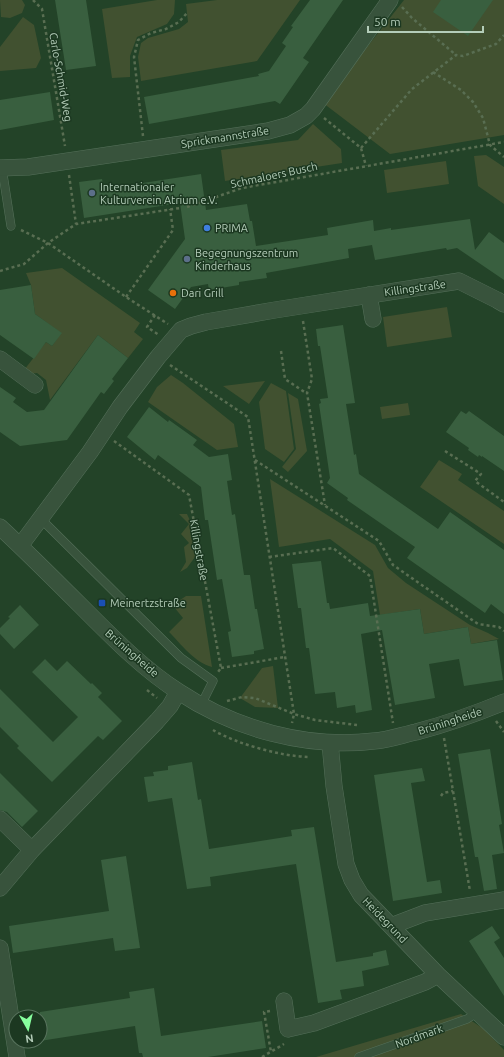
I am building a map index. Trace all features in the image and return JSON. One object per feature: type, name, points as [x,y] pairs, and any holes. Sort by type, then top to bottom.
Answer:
[{"type":"street","name":"Sprickmannstraße","points":[[1,168],[24,168],[146,150],[275,130],[290,125],[299,121],[313,109],[395,2]]},
{"type":"street","name":"Killingstraße","points":[[181,330],[206,322],[369,295],[459,282],[504,304]]},
{"type":"street","name":"Killingstraße","points":[[369,295],[373,319]]},
{"type":"street","points":[[20,546],[90,452],[120,407],[158,357],[181,330]]},
{"type":"street","points":[[0,359],[35,385]]},
{"type":"street","name":"Brüningheide","points":[[0,527],[145,666],[178,692],[201,705],[246,726],[290,737],[330,743],[374,741],[442,725],[504,702]]},
{"type":"street","points":[[0,888],[32,850],[157,721],[170,706],[178,692]]},
{"type":"street","name":"Heidegrund","points":[[330,743],[334,786],[346,864],[352,880],[361,895],[438,975],[504,1037]]},
{"type":"street","points":[[0,819],[32,850]]},
{"type":"street","points":[[391,926],[425,913],[504,900]]},
{"type":"street","points":[[0,948],[17,1057]]},
{"type":"street","points":[[285,1005],[288,1029],[314,1023],[417,985],[438,975]]},
{"type":"lane","points":[[1,168],[11,226]]},
{"type":"lane","points":[[41,519],[181,658],[213,681],[201,705]]},
{"type":"lane","name":"Nordmark","points":[[359,1057],[467,1019],[478,1012]]},
{"type":"path","name":"Carlo-Schmid-Weg","points":[[33,0],[42,9],[76,224]]},
{"type":"path","points":[[395,2],[456,55],[462,56],[496,44],[504,35]]},
{"type":"path","points":[[146,150],[134,57],[138,40],[179,22],[187,13]]},
{"type":"path","points":[[360,148],[412,89],[456,55]]},
{"type":"path","points":[[433,72],[461,90],[473,102],[483,118],[490,145],[504,157]]},
{"type":"path","points":[[313,109],[360,148],[366,166]]},
{"type":"path","name":"Schmaloers Busch","points":[[187,207],[242,188],[504,142]]},
{"type":"path","points":[[0,271],[24,264],[48,243],[76,224],[180,208]]},
{"type":"path","points":[[126,297],[173,230],[170,210]]},
{"type":"path","points":[[11,226],[48,243],[126,297],[181,330]]},
{"type":"path","points":[[300,306],[312,379],[306,393],[325,506]]},
{"type":"path","points":[[154,332],[147,327],[155,315]]},
{"type":"path","points":[[281,351],[285,379],[306,393]]},
{"type":"path","points":[[158,357],[248,417],[294,714],[290,737]]},
{"type":"path","name":"Killingstraße","points":[[103,432],[189,495],[221,668]]},
{"type":"path","points":[[445,451],[481,474],[475,481],[504,502]]},
{"type":"path","points":[[254,460],[379,541],[393,565],[471,620],[478,624],[499,627],[504,631]]},
{"type":"path","points":[[269,557],[333,548],[370,576],[395,737]]},
{"type":"path","points":[[213,681],[221,668],[285,657]]},
{"type":"path","points":[[442,725],[473,905]]},
{"type":"path","points":[[441,796],[442,793],[453,791]]},
{"type":"path","points":[[271,1052],[264,1012],[285,1005]]},
{"type":"path","points":[[262,1057],[288,1041],[288,1029]]},
{"type":"green space","points":[[0,0],[22,0],[25,5],[22,13],[10,18],[1,17]]},
{"type":"green space","points":[[157,0],[175,0],[174,14],[167,24],[137,37],[130,56],[130,77],[112,78],[102,9]]},
{"type":"green space","points":[[217,0],[300,0],[257,61],[141,81],[138,57],[141,43],[148,38],[179,29],[188,22],[186,4]]},
{"type":"green space","points":[[404,0],[504,0],[504,135],[390,154],[323,103]]},
{"type":"green space","points":[[23,17],[34,25],[41,58],[36,68],[0,71],[0,47]]},
{"type":"green space","points":[[313,124],[341,149],[342,163],[225,181],[221,150],[298,140]]},
{"type":"green space","points":[[486,155],[504,167],[504,204],[478,186],[474,156]]},
{"type":"green space","points":[[446,161],[449,184],[387,193],[384,170]]},
{"type":"green space","points":[[62,268],[140,323],[134,332],[143,339],[128,358],[98,335],[50,400],[46,380],[37,373],[29,374],[24,370],[46,342],[52,346],[61,333],[35,314],[31,285],[26,273]]},
{"type":"green space","points":[[447,307],[452,337],[387,347],[383,317]]},
{"type":"green space","points":[[171,375],[234,424],[238,447],[217,450],[148,402],[157,387]]},
{"type":"green space","points":[[265,381],[249,404],[223,386]]},
{"type":"green space","points":[[271,383],[286,391],[294,449],[284,462],[265,449],[259,402]]},
{"type":"green space","points":[[288,393],[298,399],[307,451],[288,472],[282,467],[296,449]]},
{"type":"green space","points":[[408,403],[410,415],[382,419],[380,407]]},
{"type":"green space","points":[[439,460],[462,474],[458,480],[504,511],[504,544],[420,487]]},
{"type":"green space","points":[[270,479],[375,545],[388,568],[406,583],[470,625],[499,639],[471,644],[468,627],[424,634],[420,609],[380,615],[373,571],[330,539],[279,547]]},
{"type":"green space","points":[[179,514],[187,514],[193,527],[195,557],[187,568],[180,572],[186,562],[184,547],[189,543],[181,534],[189,524]]},
{"type":"green space","points":[[186,596],[201,596],[212,667],[200,662],[169,632],[183,618],[174,607],[177,602]]},
{"type":"green space","points":[[273,666],[278,708],[255,707],[240,698],[262,668]]},
{"type":"green space","points":[[461,1014],[484,1029],[504,1050],[504,1057],[316,1057]]},
{"type":"building","points":[[55,0],[86,0],[96,66],[66,70]]},
{"type":"building","points":[[310,0],[343,0],[303,58],[309,62],[280,104],[275,101],[149,124],[144,97],[259,76],[258,74],[269,71],[286,46],[282,43],[293,27],[291,26]]},
{"type":"building","points":[[441,0],[493,0],[468,36],[433,12]]},
{"type":"building","points":[[50,92],[54,120],[0,130],[0,100]]},
{"type":"building","points":[[201,174],[206,210],[247,204],[250,221],[252,221],[256,246],[328,235],[327,228],[373,220],[374,231],[470,219],[475,250],[489,232],[504,243],[504,280],[457,248],[447,250],[446,248],[375,260],[372,245],[348,249],[349,258],[266,273],[267,278],[239,282],[239,285],[209,290],[208,284],[191,287],[175,309],[148,290],[185,239],[180,203],[84,218],[79,182],[102,179],[104,189]]},
{"type":"building","points":[[31,285],[35,314],[62,333],[52,346],[46,342],[34,359],[0,335],[0,290]]},
{"type":"building","points":[[343,325],[355,403],[346,404],[354,455],[356,454],[359,474],[438,529],[450,512],[504,550],[504,614],[491,604],[485,613],[407,558],[415,547],[347,500],[348,498],[327,483],[330,478],[319,404],[321,403],[320,399],[328,398],[316,329]]},
{"type":"building","points":[[98,335],[128,358],[112,379],[114,381],[104,394],[101,392],[67,440],[20,446],[0,432],[0,387],[16,398],[13,402],[27,412],[44,410]]},
{"type":"building","points":[[149,407],[168,422],[169,420],[197,440],[193,445],[209,457],[228,454],[232,480],[227,481],[232,515],[235,514],[244,575],[250,575],[255,609],[257,609],[264,649],[254,651],[254,654],[232,657],[228,632],[231,631],[222,579],[217,580],[208,520],[205,520],[201,487],[158,455],[155,460],[127,437]]},
{"type":"building","points":[[461,411],[466,414],[469,411],[504,436],[504,471],[482,456],[479,455],[478,457],[468,450],[469,448],[446,432]]},
{"type":"building","points":[[321,561],[327,603],[329,603],[330,609],[368,603],[370,616],[420,609],[424,634],[468,627],[471,644],[497,640],[503,680],[464,686],[459,659],[429,664],[435,698],[395,705],[382,630],[361,634],[372,710],[356,713],[355,705],[337,708],[335,692],[315,694],[309,648],[306,648],[301,608],[298,608],[292,564]]},
{"type":"building","points":[[20,605],[39,625],[14,649],[0,634],[0,628]]},
{"type":"building","points":[[45,659],[57,671],[67,661],[102,693],[98,697],[122,721],[103,740],[98,736],[52,782],[17,748],[19,746],[0,727],[0,689],[53,742],[78,717],[32,672]]},
{"type":"building","points":[[490,749],[502,824],[499,825],[504,853],[492,855],[497,889],[484,891],[478,857],[475,857],[458,754]]},
{"type":"building","points":[[192,762],[198,800],[201,799],[209,849],[292,836],[291,830],[314,827],[336,962],[373,956],[373,953],[386,950],[389,965],[362,971],[364,986],[340,990],[342,999],[318,1003],[296,864],[210,877],[211,886],[187,889],[172,798],[148,802],[144,777],[154,776],[153,772],[168,770],[168,766]]},
{"type":"building","points":[[422,768],[425,781],[411,783],[427,882],[440,880],[442,893],[393,901],[374,775]]},
{"type":"building","points":[[0,773],[38,811],[22,827],[7,812],[0,810]]},
{"type":"building","points":[[126,856],[140,948],[115,951],[113,938],[13,953],[9,926],[109,911],[101,860]]},
{"type":"building","points":[[492,926],[500,938],[494,942],[504,958],[504,996],[469,941]]},
{"type":"building","points":[[154,988],[161,1036],[262,1021],[266,1048],[208,1057],[143,1057],[142,1053],[139,1053],[135,1026],[48,1040],[48,1011],[130,998],[129,992]]},
{"type":"place","name":"Internationaler Kulturverein Atrium e.V.","points":[[92,193]]},
{"type":"place","name":"PRIMA","points":[[207,228]]},
{"type":"place","name":"Begegnungszentrum Kinderhaus","points":[[187,259]]},
{"type":"place","name":"Dari Grill","points":[[173,293]]},
{"type":"place","name":"Meinertzstraße","points":[[102,603]]}]
